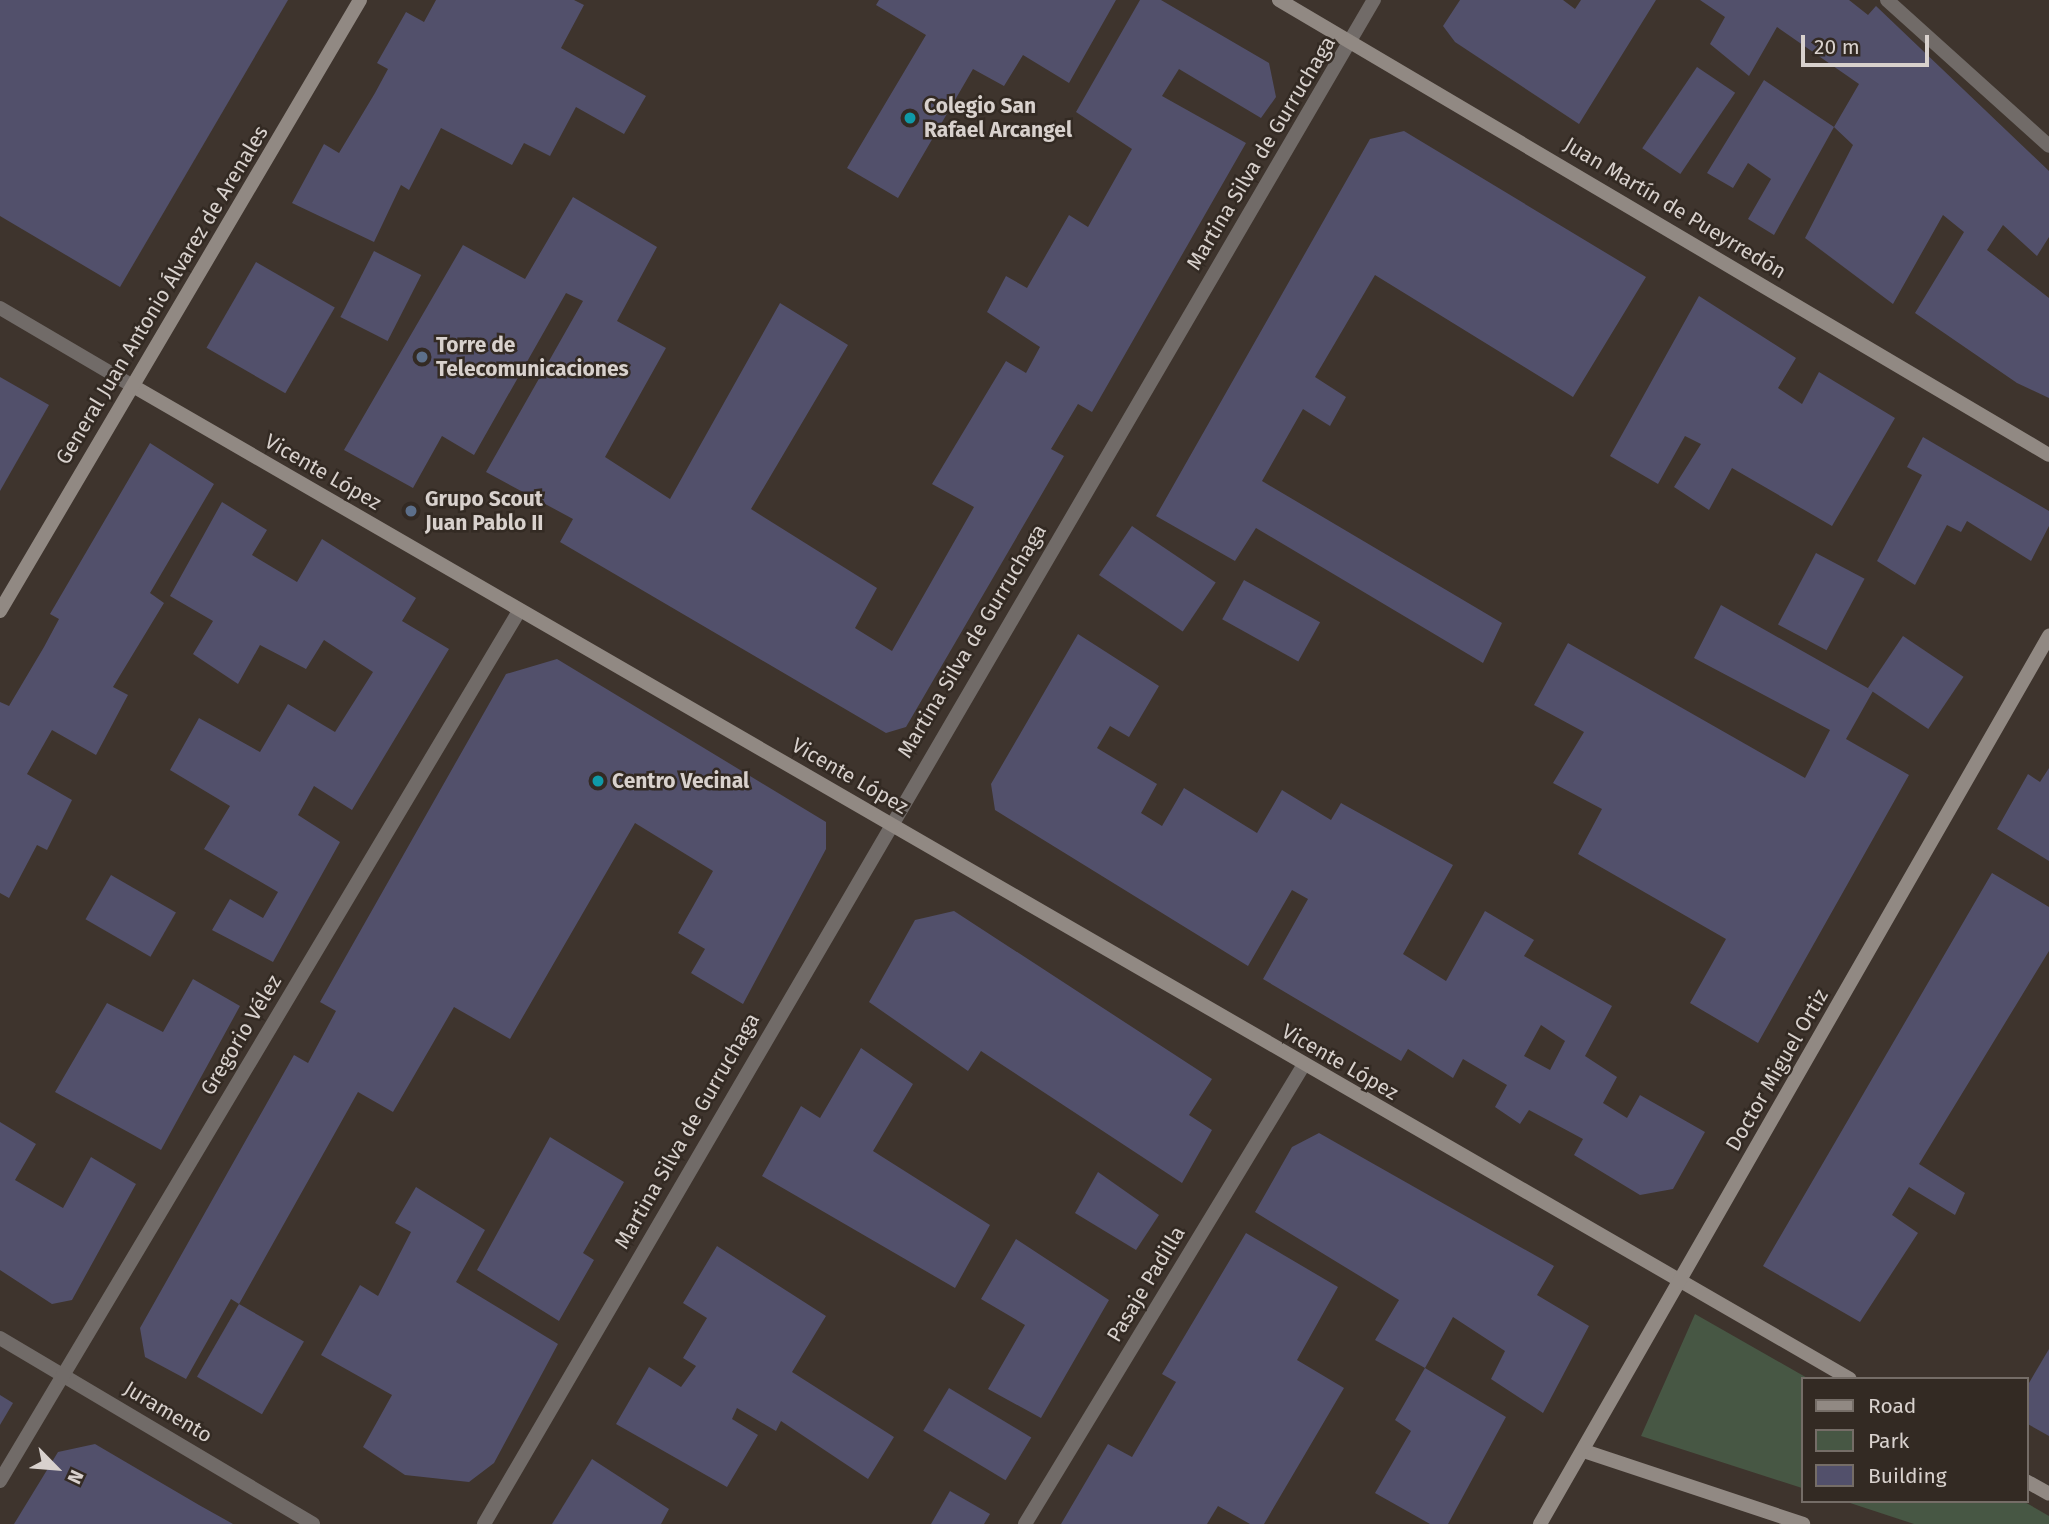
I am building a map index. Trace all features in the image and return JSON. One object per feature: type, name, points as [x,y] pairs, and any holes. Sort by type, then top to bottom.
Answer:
[{"type":"street","name":"General Juan Antonio Álvarez de Arenales","points":[[0,611],[360,0]]},
{"type":"street","name":"Juan Martín de Pueyrredón","points":[[1279,0],[1352,40],[2049,455]]},
{"type":"street","name":"Martina Silva de Gurruchaga","points":[[484,1524],[889,822],[1374,0]]},
{"type":"street","points":[[1887,0],[2049,146]]},
{"type":"street","name":"Vicente López","points":[[0,308],[519,611],[889,822],[1303,1066],[1847,1377]]},
{"type":"street","name":"Gregorio Vélez","points":[[0,1481],[519,611]]},
{"type":"street","name":"Doctor Miguel Ortiz","points":[[1540,1524],[2049,636]]},
{"type":"street","name":"Pasaje Padilla","points":[[1025,1524],[1303,1066]]},
{"type":"street","name":"Juramento","points":[[0,1338],[313,1524]]},
{"type":"street","points":[[1584,1451],[1803,1524]]},
{"type":"street","points":[[2028,1482],[2049,1494]]},
{"type":"green space","points":[[1695,1314],[1805,1377],[1800,1377],[1800,1487],[1641,1436]]},
{"type":"green space","points":[[1850,1503],[2026,1503],[2049,1516],[2049,1524],[1914,1524]]},
{"type":"building","points":[[0,0],[288,0],[120,287],[0,216]]},
{"type":"building","points":[[436,0],[574,0],[584,5],[561,48],[646,96],[624,134],[576,107],[550,156],[524,143],[512,165],[441,128],[409,190],[401,185],[374,242],[292,203],[324,144],[339,153],[375,93],[388,69],[377,63],[406,12],[424,22]]},
{"type":"building","points":[[879,0],[1116,0],[1069,83],[1023,55],[1004,86],[973,69],[898,198],[847,168],[926,35],[876,5]]},
{"type":"building","points":[[1140,0],[1161,0],[1269,63],[1276,97],[1261,118],[1179,69],[1162,96],[1246,143],[1092,412],[1078,404],[1051,449],[1064,456],[906,727],[886,733],[560,542],[573,519],[486,472],[583,301],[566,293],[474,455],[442,436],[413,488],[344,450],[463,245],[525,279],[573,197],[657,247],[617,321],[666,348],[605,457],[670,499],[780,303],[848,345],[751,509],[877,588],[855,628],[892,651],[974,507],[932,484],[1006,361],[1026,373],[1040,347],[987,312],[1006,276],[1027,288],[1069,215],[1088,227],[1132,149],[1076,112]]},
{"type":"building","points":[[1460,0],[1563,0],[1575,9],[1581,0],[1656,0],[1579,124],[1455,42],[1443,26]]},
{"type":"building","points":[[1700,0],[1849,0],[1868,15],[1876,6],[2049,171],[2049,237],[2037,256],[2003,225],[1987,250],[2049,298],[2049,398],[2017,383],[1915,313],[1964,232],[1943,215],[1893,304],[1805,238],[1853,145],[1834,127],[1859,84],[1777,27],[1749,76],[1710,44],[1725,17]]},
{"type":"building","points":[[1697,67],[1735,93],[1680,174],[1642,148]]},
{"type":"building","points":[[1764,80],[1834,127],[1774,235],[1748,219],[1771,179],[1748,163],[1733,188],[1707,173]]},
{"type":"building","points":[[1404,131],[1646,277],[1573,397],[1375,275],[1315,377],[1346,397],[1330,426],[1303,409],[1262,481],[1502,623],[1483,663],[1256,528],[1235,561],[1156,516],[1370,139]]},
{"type":"building","points":[[374,251],[421,275],[388,341],[340,317]]},
{"type":"building","points":[[256,262],[335,308],[285,393],[206,348]]},
{"type":"building","points":[[1699,296],[1796,358],[1778,388],[1802,404],[1819,372],[1895,418],[1832,526],[1732,468],[1709,510],[1674,487],[1701,444],[1685,436],[1658,484],[1610,456]]},
{"type":"building","points":[[0,377],[49,405],[0,491]]},
{"type":"building","points":[[1923,437],[2049,511],[2049,526],[2031,561],[1967,521],[1961,532],[1947,525],[1915,585],[1877,561],[1922,475],[1907,467]]},
{"type":"building","points":[[150,443],[214,484],[150,593],[164,603],[113,687],[128,695],[96,755],[52,730],[27,774],[72,800],[47,850],[37,845],[9,898],[0,893],[0,702],[9,706],[44,647],[59,619],[50,614]]},
{"type":"building","points":[[222,502],[267,530],[252,555],[297,582],[322,539],[416,598],[402,621],[449,649],[352,810],[314,786],[298,815],[340,842],[273,962],[212,930],[230,899],[263,918],[278,892],[204,849],[230,806],[170,770],[199,718],[260,752],[288,704],[335,732],[373,672],[324,640],[306,669],[260,645],[238,684],[193,654],[213,621],[170,596]]},
{"type":"building","points":[[1132,526],[1216,582],[1183,631],[1099,575]]},
{"type":"building","points":[[1816,553],[1865,579],[1827,650],[1778,625]]},
{"type":"building","points":[[1244,580],[1320,622],[1298,662],[1222,619]]},
{"type":"building","points":[[1721,605],[1873,691],[1846,739],[1909,775],[1758,1043],[1690,1003],[1726,939],[1578,854],[1602,809],[1553,783],[1584,732],[1534,705],[1568,643],[1805,778],[1830,730],[1694,658]]},
{"type":"building","points":[[1078,634],[1159,686],[1129,737],[1110,726],[1097,748],[1157,784],[1141,813],[1162,826],[1184,788],[1257,833],[1282,790],[1331,820],[1341,803],[1453,865],[1403,954],[1446,981],[1485,911],[1534,940],[1524,956],[1612,1006],[1585,1056],[1617,1077],[1603,1103],[1627,1118],[1640,1095],[1705,1132],[1673,1189],[1640,1195],[1574,1155],[1583,1139],[1529,1110],[1520,1124],[1495,1107],[1507,1085],[1463,1059],[1453,1078],[1408,1049],[1401,1061],[1263,979],[1308,899],[1292,890],[1248,966],[995,810],[991,784]],"holes":[[[1541,1025],[1565,1041],[1550,1070],[1524,1056]]]},
{"type":"building","points":[[1903,636],[1964,677],[1928,729],[1868,688]]},
{"type":"building","points":[[557,659],[826,822],[826,849],[743,1004],[691,973],[705,949],[678,933],[713,871],[635,823],[510,1039],[454,1007],[393,1112],[358,1092],[239,1304],[231,1299],[186,1379],[145,1357],[140,1328],[294,1055],[308,1063],[336,1011],[320,1002],[506,674]]},
{"type":"building","points":[[2049,768],[2049,861],[1997,829],[2028,774],[2040,782]]},
{"type":"building","points":[[1992,873],[2049,907],[2049,951],[1919,1164],[1965,1193],[1955,1215],[1909,1187],[1892,1215],[1918,1233],[1860,1322],[1763,1266]]},
{"type":"building","points":[[111,875],[176,912],[150,957],[86,919]]},
{"type":"building","points":[[954,911],[1212,1079],[1189,1115],[1212,1130],[1182,1183],[981,1051],[968,1071],[869,1002],[915,920]]},
{"type":"building","points":[[193,979],[240,1006],[161,1150],[55,1092],[107,1003],[163,1032]]},
{"type":"building","points":[[861,1048],[913,1084],[873,1151],[990,1225],[955,1288],[762,1176],[801,1106],[820,1118]]},
{"type":"building","points":[[0,1122],[36,1144],[15,1180],[63,1208],[91,1157],[136,1184],[72,1300],[52,1304],[0,1270]]},
{"type":"building","points":[[1319,1133],[1554,1266],[1537,1295],[1589,1326],[1543,1413],[1491,1379],[1505,1351],[1453,1317],[1425,1368],[1375,1340],[1399,1300],[1255,1212],[1292,1147]]},
{"type":"building","points":[[550,1137],[624,1182],[583,1253],[594,1260],[559,1321],[477,1270]]},
{"type":"building","points":[[1098,1172],[1159,1215],[1136,1250],[1075,1213]]},
{"type":"building","points":[[416,1187],[485,1230],[456,1282],[558,1344],[494,1463],[469,1482],[405,1475],[363,1447],[392,1395],[321,1355],[360,1285],[378,1296],[411,1232],[395,1223]]},
{"type":"building","points":[[1246,1233],[1338,1287],[1297,1360],[1344,1388],[1264,1524],[1250,1524],[1218,1506],[1207,1524],[1061,1524],[1108,1444],[1132,1457],[1176,1382],[1162,1374]]},
{"type":"building","points":[[1016,1239],[1109,1300],[1041,1418],[988,1389],[1025,1325],[981,1299]]},
{"type":"building","points":[[717,1246],[826,1316],[792,1372],[894,1437],[868,1479],[781,1421],[776,1431],[737,1408],[732,1419],[758,1435],[727,1487],[616,1424],[649,1367],[681,1387],[696,1366],[683,1358],[707,1318],[683,1303]]},
{"type":"building","points":[[239,1304],[304,1342],[262,1414],[197,1377]]},
{"type":"building","points":[[2049,1349],[2049,1436],[2028,1424],[2028,1385]]},
{"type":"building","points":[[1425,1368],[1506,1417],[1448,1524],[1430,1524],[1375,1493],[1411,1431],[1395,1420]]},
{"type":"building","points":[[949,1388],[1031,1437],[1006,1480],[923,1431]]},
{"type":"building","points":[[0,1395],[13,1403],[0,1425]]},
{"type":"building","points":[[95,1444],[233,1524],[14,1524],[58,1452]]},
{"type":"building","points":[[592,1459],[669,1509],[661,1524],[552,1524]]},
{"type":"building","points":[[950,1491],[990,1514],[984,1524],[931,1524]]},
{"type":"place","name":"Colegio San Rafael Arcangel","points":[[910,118]]},
{"type":"place","name":"Torre de Telecomunicaciones","points":[[422,357]]},
{"type":"place","name":"Grupo Scout Juan Pablo II","points":[[411,511]]},
{"type":"place","name":"Centro Vecinal","points":[[598,781]]}]
